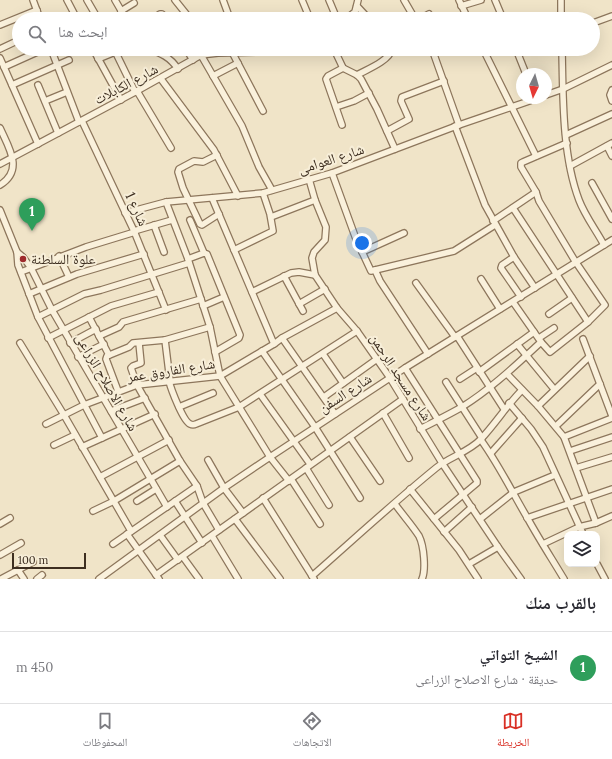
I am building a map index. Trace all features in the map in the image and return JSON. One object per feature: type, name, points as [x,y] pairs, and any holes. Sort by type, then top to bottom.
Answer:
[{"type":"street","points":[[32,12],[37,10],[33,0]]},
{"type":"street","points":[[67,0],[73,12]]},
{"type":"street","points":[[87,0],[94,12]]},
{"type":"street","points":[[115,0],[122,11],[134,3]]},
{"type":"street","points":[[175,0],[184,12]]},
{"type":"street","points":[[223,0],[227,12]]},
{"type":"street","points":[[302,0],[307,12]]},
{"type":"street","points":[[329,0],[334,12]]},
{"type":"street","points":[[404,0],[411,12]]},
{"type":"street","points":[[464,12],[460,3],[481,0]]},
{"type":"street","points":[[495,0],[500,12]]},
{"type":"street","points":[[561,0],[561,12]]},
{"type":"street","points":[[358,3],[364,12]]},
{"type":"street","points":[[600,20],[612,16]]},
{"type":"street","points":[[0,25],[12,20]]},
{"type":"street","points":[[0,49],[12,43]]},
{"type":"street","points":[[4,67],[28,56]]},
{"type":"street","name":"شارع 1","points":[[54,56],[80,122],[135,232],[166,310]]},
{"type":"street","points":[[96,56],[121,100]]},
{"type":"street","points":[[98,59],[103,56]]},
{"type":"street","points":[[117,56],[136,92],[171,148]]},
{"type":"street","points":[[166,56],[178,69]]},
{"type":"street","points":[[191,56],[194,60]]},
{"type":"street","name":"شارع الكابلات","points":[[0,164],[161,79],[200,56]]},
{"type":"street","points":[[202,56],[242,126],[259,167],[272,190]]},
{"type":"street","points":[[234,56],[263,111]]},
{"type":"street","points":[[337,56],[343,68],[358,75],[361,79],[395,150]]},
{"type":"street","points":[[358,75],[386,59],[388,56]]},
{"type":"street","points":[[435,56],[485,205],[514,257],[534,288]]},
{"type":"street","points":[[486,56],[536,156]]},
{"type":"street","points":[[519,56],[524,68]]},
{"type":"street","points":[[562,56],[566,135],[570,166],[579,199],[589,221],[604,245]]},
{"type":"street","points":[[0,58],[38,144]]},
{"type":"street","points":[[12,85],[69,60]]},
{"type":"street","points":[[213,76],[238,63]]},
{"type":"street","points":[[552,93],[563,90],[612,65]]},
{"type":"street","points":[[342,125],[326,79],[343,68]]},
{"type":"street","points":[[161,79],[217,155],[238,196]]},
{"type":"street","points":[[387,131],[409,120],[401,101],[402,98],[444,81]]},
{"type":"street","points":[[38,85],[58,133]]},
{"type":"street","points":[[612,90],[610,95],[612,101]]},
{"type":"street","points":[[45,101],[67,92]]},
{"type":"street","points":[[336,108],[369,94]]},
{"type":"street","name":"شارع العوامى","points":[[125,213],[166,202],[263,193],[332,173],[457,125],[520,104]]},
{"type":"street","points":[[566,135],[612,114]]},
{"type":"street","points":[[0,128],[13,157],[12,174],[7,181],[0,185]]},
{"type":"street","points":[[513,302],[550,352],[588,322],[605,304],[575,261],[539,201],[536,192],[521,165],[523,162],[567,143]]},
{"type":"street","points":[[570,166],[609,145],[612,156]]},
{"type":"street","points":[[217,155],[203,162],[194,161],[178,170],[183,188],[202,225],[219,214]]},
{"type":"street","points":[[332,173],[370,270],[458,250],[536,192]]},
{"type":"street","name":"شارع مسجد الرحمن","points":[[309,179],[315,200],[326,227],[325,240],[314,252],[312,258],[315,275],[337,308],[357,331],[390,378],[420,429],[462,494],[521,579]]},
{"type":"street","points":[[592,183],[612,219]]},
{"type":"street","points":[[234,250],[273,231],[271,217],[263,193]]},
{"type":"street","points":[[212,198],[274,344]]},
{"type":"street","points":[[271,217],[315,200]]},
{"type":"street","points":[[166,202],[189,261],[210,327],[220,376],[270,457],[290,480],[320,524]]},
{"type":"street","points":[[513,208],[588,322]]},
{"type":"street","points":[[0,210],[17,252]]},
{"type":"street","points":[[21,272],[59,256],[172,220]]},
{"type":"street","points":[[190,220],[204,253],[207,254],[240,337],[215,352]]},
{"type":"street","points":[[154,225],[164,252]]},
{"type":"street","points":[[362,252],[404,233]]},
{"type":"street","name":"شارع السفن","points":[[99,579],[224,488],[315,427],[405,368],[521,297],[575,261],[612,240]]},
{"type":"street","name":"شارع الاصلاح الزراعى","points":[[17,252],[23,257],[31,268],[70,343],[104,397],[167,507]]},
{"type":"street","name":"شارع الاصلاح الزراعى","points":[[17,252],[21,272],[38,317],[102,438]]},
{"type":"street","points":[[38,317],[84,294],[152,275],[189,261],[204,253]]},
{"type":"street","points":[[29,294],[86,271],[144,254]]},
{"type":"street","points":[[59,256],[69,277]]},
{"type":"street","points":[[514,257],[502,265],[501,268],[521,297]]},
{"type":"street","points":[[375,270],[380,281],[428,354]]},
{"type":"street","points":[[252,292],[284,276],[296,272],[315,275]]},
{"type":"street","points":[[284,276],[303,311]]},
{"type":"street","points":[[481,279],[500,310]]},
{"type":"street","points":[[416,283],[456,337],[504,409]]},
{"type":"street","points":[[299,304],[324,289]]},
{"type":"street","points":[[48,338],[112,306],[159,292]]},
{"type":"street","points":[[203,306],[224,297]]},
{"type":"street","points":[[549,314],[572,298]]},
{"type":"street","points":[[99,336],[119,327],[123,322],[201,299]]},
{"type":"street","name":"شارع الفاروق عمر","points":[[46,424],[84,405],[137,385],[220,376],[262,352],[282,338],[337,308]]},
{"type":"street","points":[[89,317],[109,355]]},
{"type":"street","points":[[118,391],[106,359],[109,355],[129,347],[133,343],[165,340],[210,327]]},
{"type":"street","points":[[420,429],[462,407],[489,388],[507,374],[540,340],[554,328]]},
{"type":"street","points":[[70,343],[96,329]]},
{"type":"street","points":[[165,340],[169,381],[179,407],[188,423],[193,425],[239,407],[357,331]]},
{"type":"street","points":[[460,380],[478,370],[534,332]]},
{"type":"street","points":[[282,338],[335,414]]},
{"type":"street","points":[[564,437],[612,417],[584,339]]},
{"type":"street","points":[[20,343],[114,501],[139,550],[158,577],[180,558],[403,399]]},
{"type":"street","points":[[139,343],[141,363],[131,368],[137,385],[155,414],[180,461],[197,486],[204,503],[219,530]]},
{"type":"street","points":[[78,357],[104,344]]},
{"type":"street","points":[[517,344],[554,389]]},
{"type":"street","points":[[262,352],[315,427],[360,498]]},
{"type":"street","points":[[323,354],[343,383]]},
{"type":"street","points":[[538,406],[590,356]]},
{"type":"street","points":[[324,397],[377,359]]},
{"type":"street","points":[[405,368],[477,482],[434,519]]},
{"type":"street","points":[[507,374],[538,406],[564,437],[596,523]]},
{"type":"street","points":[[446,382],[491,453],[514,492],[527,518],[564,579]]},
{"type":"street","points":[[556,426],[600,384]]},
{"type":"street","points":[[263,498],[313,578],[410,489],[442,463],[459,454],[481,439],[509,403],[522,390]]},
{"type":"street","points":[[179,407],[213,393]]},
{"type":"street","points":[[260,394],[294,441],[329,504]]},
{"type":"street","points":[[111,411],[145,398]]},
{"type":"street","points":[[509,403],[522,418],[542,447],[581,531]]},
{"type":"street","points":[[383,413],[409,458]]},
{"type":"street","points":[[82,447],[155,414]]},
{"type":"street","points":[[491,453],[522,418]]},
{"type":"street","points":[[54,445],[75,435]]},
{"type":"street","points":[[350,437],[380,481]]},
{"type":"street","points":[[570,451],[612,437]]},
{"type":"street","points":[[100,477],[169,440]]},
{"type":"street","points":[[576,468],[612,457]]},
{"type":"street","points":[[208,460],[224,488],[243,513]]},
{"type":"street","points":[[92,511],[114,501],[180,461]]},
{"type":"street","points":[[480,519],[514,492],[555,475]]},
{"type":"street","points":[[113,544],[197,486]]},
{"type":"street","points":[[137,501],[156,489]]},
{"type":"street","points":[[410,489],[469,564],[478,579]]},
{"type":"street","points":[[527,518],[612,489]]},
{"type":"street","points":[[174,502],[202,543]]},
{"type":"street","points":[[394,504],[420,539],[425,567],[422,579]]},
{"type":"street","points":[[444,532],[472,507]]},
{"type":"street","points":[[543,544],[579,527],[596,523],[612,516]]},
{"type":"street","points":[[0,524],[10,518]]},
{"type":"street","points":[[235,519],[280,579]]},
{"type":"street","points":[[160,534],[198,579]]},
{"type":"street","points":[[212,536],[238,579]]},
{"type":"street","points":[[0,555],[21,543]]},
{"type":"street","points":[[469,564],[498,547]]},
{"type":"street","points":[[1,579],[33,562]]},
{"type":"street","points":[[599,567],[605,579]]},
{"type":"street","points":[[18,570],[24,579]]},
{"type":"street","points":[[37,579],[42,575]]},
{"type":"place","name":"الشيخ التواتي","points":[[32,231]]},
{"type":"place","name":"علوة السلطنة","points":[[23,259]]}]
